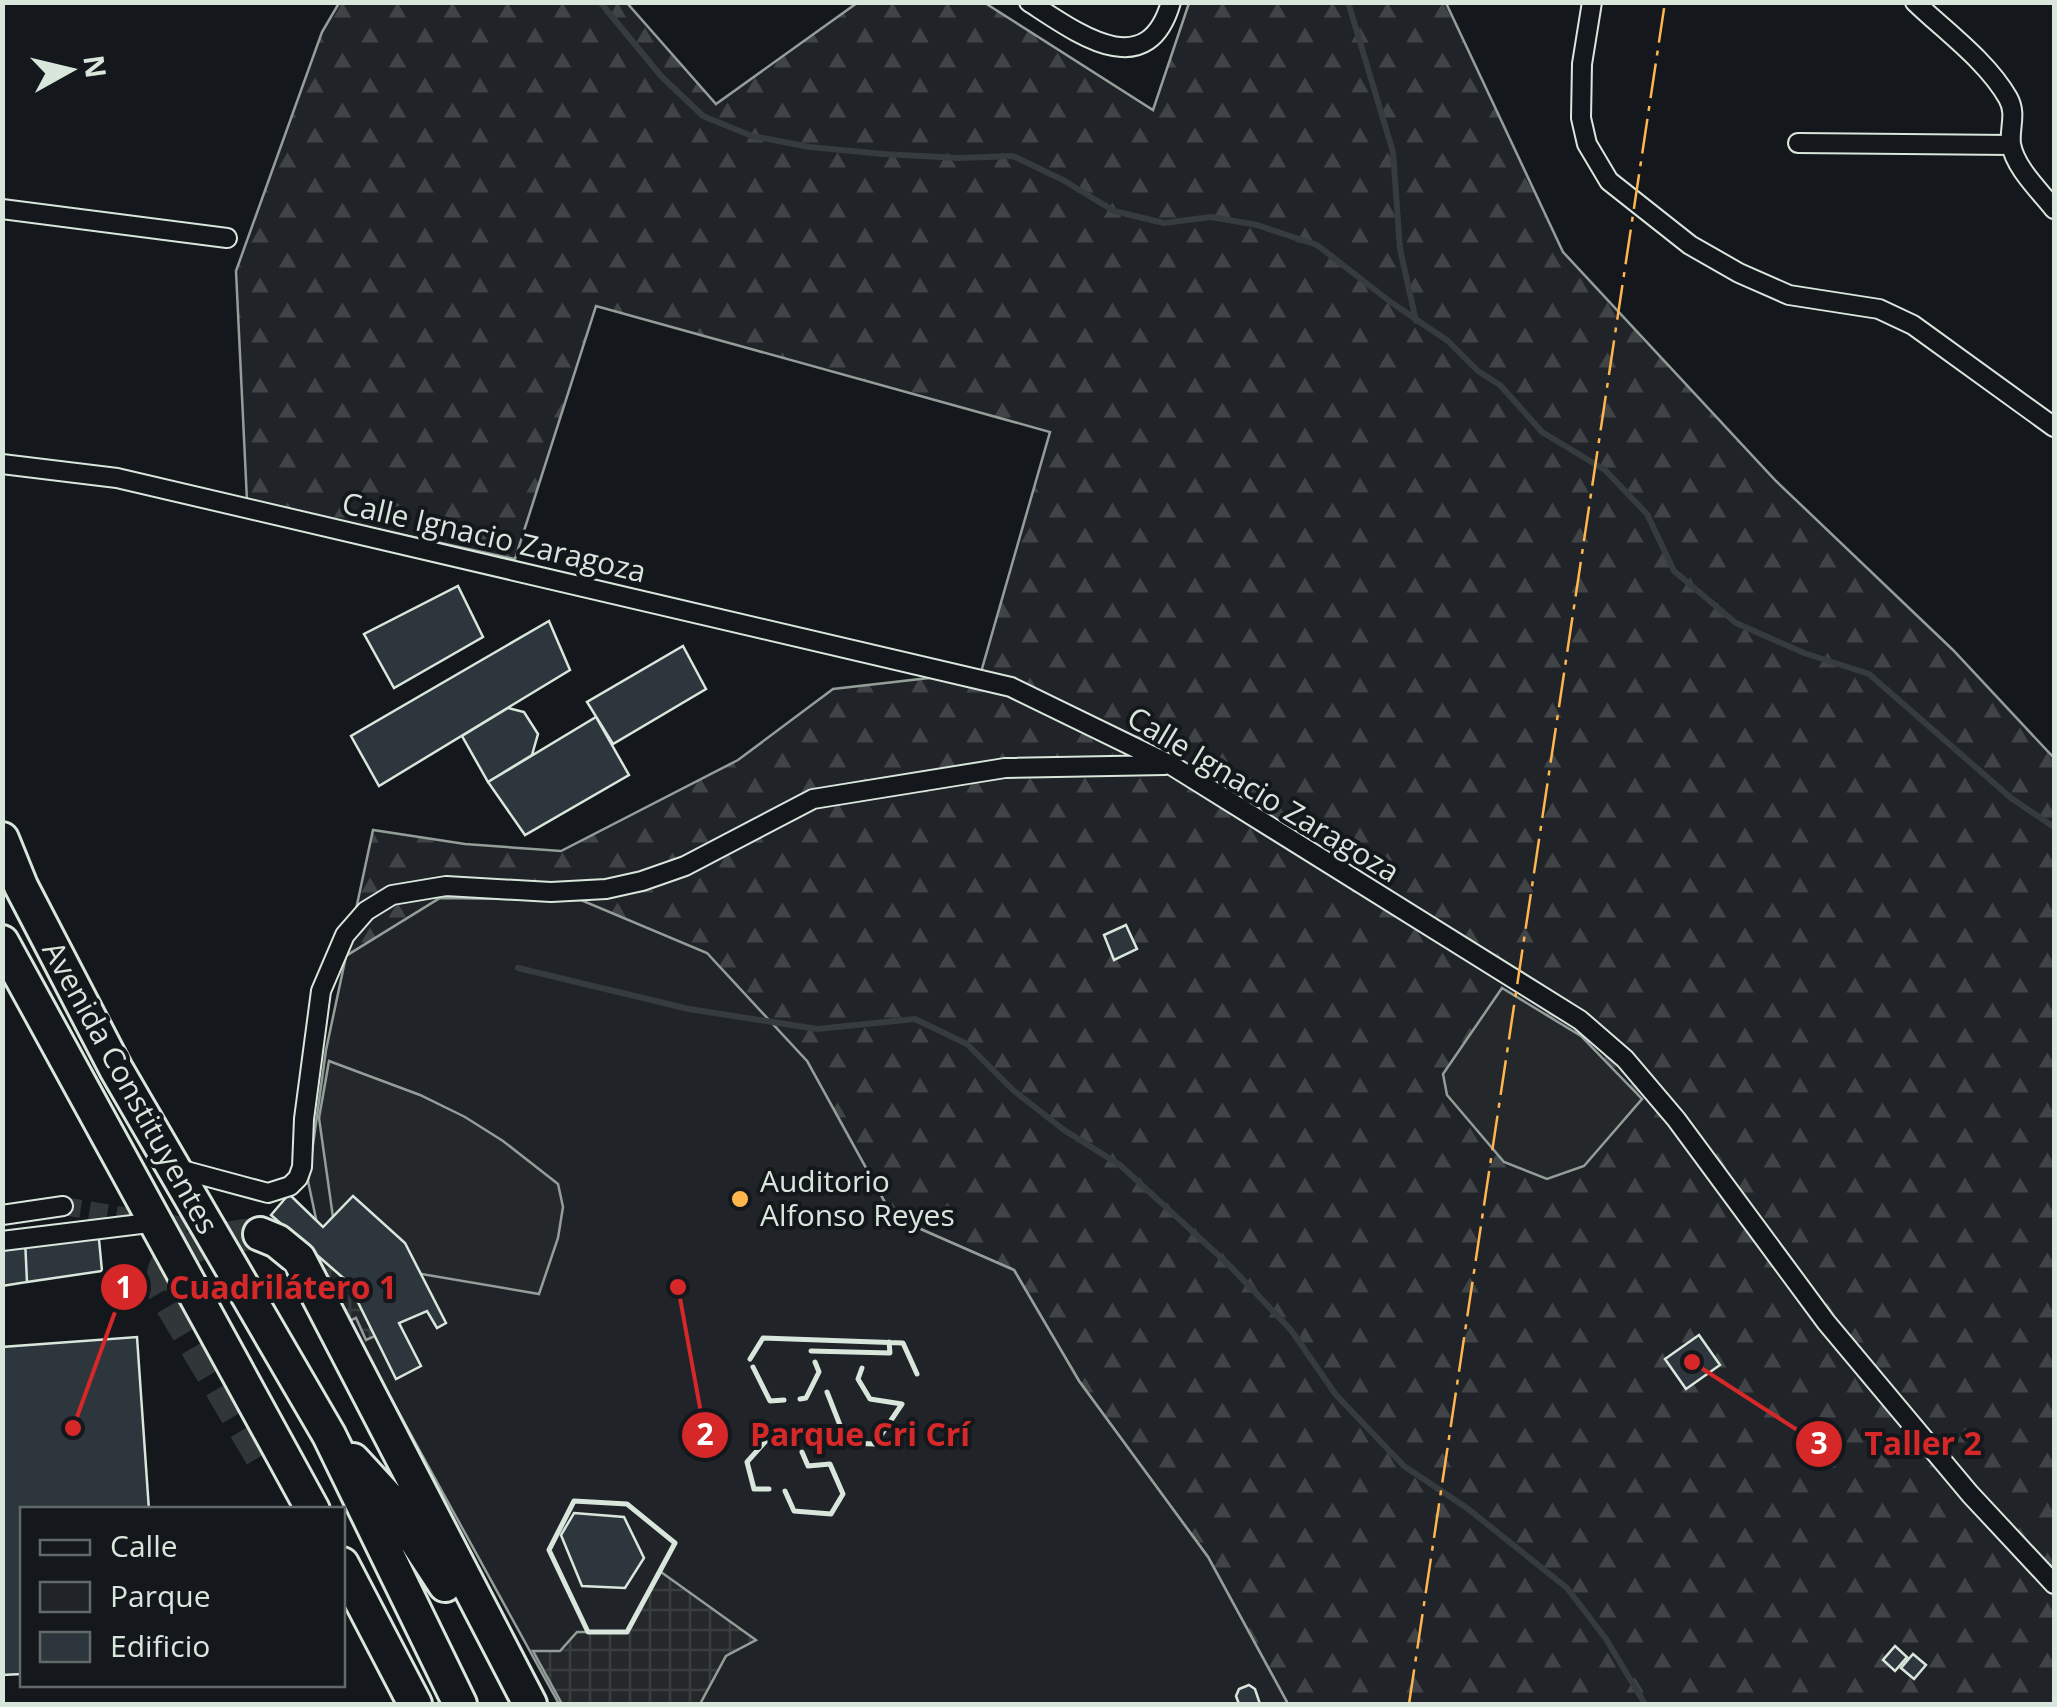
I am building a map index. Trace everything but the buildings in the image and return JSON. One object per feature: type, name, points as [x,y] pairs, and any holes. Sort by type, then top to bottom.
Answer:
[{"type":"highway","name":"Avenida Constituyentes","points":[[2,839],[52,951],[170,1167],[329,1435],[460,1704]]},
{"type":"highway","name":"Avenida Constituyentes","points":[[2,942],[311,1507]]},
{"type":"highway","points":[[260,1234],[288,1248],[299,1259],[530,1704]]},
{"type":"highway","points":[[329,1435],[388,1498],[428,1556],[504,1704]]},
{"type":"highway","points":[[267,1467],[288,1507]]},
{"type":"highway","points":[[345,1570],[412,1698]]},
{"type":"highway","points":[[345,1614],[378,1674],[412,1698]]},
{"type":"street","points":[[1029,2],[1114,49],[1137,46],[1158,35],[1172,2]]},
{"type":"street","points":[[1592,2],[1582,64],[1581,118],[1587,144],[1609,181],[1690,245],[1739,273],[1789,295],[1879,308],[1913,325],[2054,427]]},
{"type":"street","points":[[1915,2],[1984,69],[2009,100],[2014,121],[2011,145],[2026,174],[2054,209]]},
{"type":"street","points":[[1798,143],[2011,145]]},
{"type":"street","points":[[2,209],[228,238]]},
{"type":"street","name":"Calle Ignacio Zaragoza","points":[[2,464],[116,478],[1011,687],[1171,765],[1580,1020],[1626,1058],[1676,1119],[1826,1322],[1970,1494],[2054,1584]]},
{"type":"street","points":[[170,1167],[268,1192],[290,1186],[298,1178],[320,991],[345,934],[366,912],[392,895],[446,886],[551,892],[606,888],[685,866],[813,799],[1006,768],[1171,765]]},
{"type":"street","points":[[2,1215],[63,1206]]},
{"type":"street","points":[[2,1241],[157,1222]]},
{"type":"green space","points":[[339,3],[627,3],[716,104],[857,3],[985,3],[1153,110],[1189,3],[1446,3],[1563,252],[1776,481],[1953,650],[2054,758],[2054,1704],[1288,1704],[1208,1557],[1079,1381],[1014,1270],[893,1217],[807,1061],[581,900],[440,898],[346,956],[373,830],[465,844],[561,851],[738,760],[833,689],[981,672],[1050,432],[596,306],[515,559],[247,501],[236,271],[322,32]]},
{"type":"green space","points":[[440,898],[581,900],[707,953],[807,1061],[893,1217],[1014,1270],[1079,1381],[1208,1557],[1288,1704],[559,1704],[355,1333],[327,1271],[308,1181],[326,1050],[346,956]]},
{"type":"shaded area","points":[[1502,988],[1581,1036],[1642,1099],[1584,1166],[1547,1179],[1504,1162],[1447,1095],[1443,1074]]},
{"type":"shaded area","points":[[329,1061],[420,1095],[465,1117],[558,1184],[563,1207],[558,1238],[539,1294],[339,1260],[319,1118]]},
{"type":"shaded area","points":[[308,1247],[348,1282],[375,1336],[366,1340],[356,1318],[349,1321],[329,1279],[300,1255]]},
{"type":"shaded area","points":[[661,1572],[756,1640],[726,1656],[700,1704],[562,1704],[533,1651],[560,1651],[577,1632],[627,1632]]},
{"type":"waterway","points":[[600,2],[661,76],[703,116],[752,136],[810,147],[883,154],[1013,156],[1114,211],[1164,223],[1211,217],[1257,225],[1317,245],[1448,341],[1478,371],[1500,385],[1542,432],[1605,470],[1647,514],[1674,571],[1736,623],[1804,653],[1869,674],[2011,798],[2054,827]]},
{"type":"waterway","points":[[1348,2],[1393,152],[1400,249],[1416,321]]},
{"type":"waterway","points":[[518,968],[689,1009],[817,1029],[915,1019],[967,1044],[1013,1090],[1064,1130],[1120,1165],[1229,1265],[1291,1330],[1336,1395],[1404,1466],[1467,1508],[1567,1588],[1606,1639],[1645,1704]]},
{"type":"tunnel","points":[[63,1206],[232,1234]]},
{"type":"tunnel","points":[[260,1234],[225,1238],[186,1250],[166,1264],[162,1283],[163,1291],[267,1467]]},
{"type":"wall","points":[[750,1359],[763,1338],[903,1343],[917,1374]]},
{"type":"wall","points":[[811,1351],[890,1353],[889,1342]]},
{"type":"wall","points":[[800,1399],[806,1398],[819,1372],[815,1362]]},
{"type":"wall","points":[[753,1367],[770,1401],[784,1400]]},
{"type":"wall","points":[[827,1392],[847,1443],[875,1444],[902,1404],[870,1399],[858,1379],[862,1368]]},
{"type":"wall","points":[[769,1489],[754,1489],[747,1462],[773,1433],[793,1433],[795,1438]]},
{"type":"wall","points":[[785,1491],[794,1511],[831,1514],[843,1494],[830,1464],[808,1466],[802,1452]]},
{"type":"wall","points":[[574,1501],[627,1504],[675,1543],[627,1632],[588,1632],[549,1550],[574,1501]]},
{"type":"power","points":[[1409,1704],[1665,2]]},
{"type":"place","name":"Auditorio Alfonso Reyes","points":[[740,1199]]},
{"type":"place","name":"Parque Cri Crí","points":[[678,1287]]},
{"type":"place","name":"Taller 2","points":[[1692,1362]]},
{"type":"place","name":"Cuadrilátero 1","points":[[73,1428]]}]
